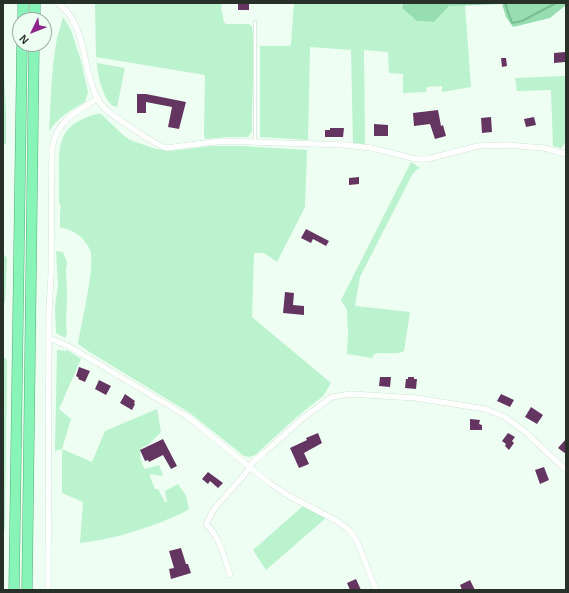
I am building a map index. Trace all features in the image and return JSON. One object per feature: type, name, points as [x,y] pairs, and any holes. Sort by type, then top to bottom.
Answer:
[{"type":"highway","points":[[14,590],[22,52]]},
{"type":"highway","points":[[27,590],[34,52]]},
{"type":"street","points":[[58,3],[71,16],[77,29],[92,84],[98,98],[110,113],[142,135],[166,148],[222,141],[351,145],[416,159],[427,159],[478,146],[506,145],[544,148],[566,154]]},
{"type":"street","points":[[48,590],[49,338],[52,276],[52,148],[54,137],[58,129],[67,118],[98,98]]},
{"type":"street","points":[[49,338],[70,347],[188,417],[268,482],[289,496],[337,521],[348,529],[357,541],[376,590]]},
{"type":"street","points":[[230,575],[217,538],[211,528],[206,524],[214,509],[241,480],[253,462],[303,418],[332,397],[351,394],[416,398],[485,409],[505,417],[524,431],[566,470]]},
{"type":"lane","points":[[255,22],[255,142]]},
{"type":"green space","points":[[95,3],[222,3],[221,8],[224,22],[226,24],[249,24],[252,26],[254,46],[252,131],[248,137],[205,139],[205,75],[96,57]]},
{"type":"green space","points":[[294,3],[402,3],[402,8],[417,21],[434,22],[449,6],[465,5],[471,87],[442,92],[442,86],[427,87],[426,92],[403,93],[403,74],[389,73],[388,52],[364,50],[365,144],[353,143],[351,50],[310,47],[308,140],[260,137],[260,46],[291,45]]},
{"type":"green space","points":[[403,3],[566,3],[566,5],[550,18],[513,27],[506,17],[502,4],[449,6],[434,22],[417,21],[402,8]]},
{"type":"green space","points":[[63,17],[71,30],[81,61],[88,92],[85,102],[65,114],[49,131],[54,55],[57,37]]},
{"type":"green space","points":[[3,58],[6,109],[6,144],[3,144]]},
{"type":"green space","points":[[97,63],[125,68],[117,107],[112,105],[105,96],[98,74]]},
{"type":"green space","points":[[566,76],[565,143],[561,148],[553,146],[551,90],[517,91],[515,78]]},
{"type":"green space","points":[[101,114],[130,140],[156,149],[170,151],[211,146],[242,146],[307,150],[305,207],[277,262],[264,253],[254,253],[252,317],[331,383],[323,396],[299,415],[255,455],[250,457],[244,456],[190,413],[78,344],[90,281],[91,257],[90,250],[78,234],[60,227],[60,152],[62,139],[65,133],[75,123],[87,117]]},
{"type":"green space","points":[[411,162],[420,168],[412,175],[360,277],[355,305],[410,312],[404,351],[374,354],[372,358],[347,354],[347,310],[341,300]]},
{"type":"green space","points":[[56,251],[63,252],[67,262],[67,332],[65,338],[56,333],[55,307],[58,285]]},
{"type":"green space","points":[[5,255],[7,259],[5,303],[3,301],[3,256]]},
{"type":"green space","points":[[57,350],[67,350],[81,359],[59,409],[71,419],[62,449],[55,451]]},
{"type":"green space","points":[[3,356],[7,360],[5,526],[3,543]]},
{"type":"green space","points":[[157,409],[161,432],[147,446],[142,447],[140,453],[141,461],[145,469],[159,465],[163,476],[150,474],[150,477],[155,489],[158,489],[165,502],[167,502],[165,491],[178,484],[186,496],[189,509],[164,521],[133,532],[80,543],[83,502],[62,493],[62,449],[92,462],[105,431]]},
{"type":"green space","points":[[303,506],[326,518],[266,570],[253,550]]},
{"type":"building","points":[[238,3],[249,3],[249,10],[238,10]]},
{"type":"building","points":[[565,52],[565,62],[554,63],[554,53]]},
{"type":"building","points":[[501,58],[506,58],[507,66],[502,67]]},
{"type":"building","points":[[137,94],[146,94],[186,102],[179,129],[168,127],[172,107],[146,102],[146,113],[137,113]]},
{"type":"building","points":[[438,110],[441,126],[443,125],[446,136],[435,139],[430,124],[414,126],[413,113]]},
{"type":"building","points":[[491,117],[492,132],[482,133],[481,118]]},
{"type":"building","points":[[534,117],[536,125],[526,127],[524,119]]},
{"type":"building","points":[[374,124],[388,125],[388,136],[374,136]]},
{"type":"building","points":[[330,128],[344,128],[343,137],[325,137],[325,130],[330,130]]},
{"type":"building","points":[[359,177],[359,184],[349,185],[349,178]]},
{"type":"building","points":[[306,229],[329,241],[326,246],[313,239],[311,243],[301,238]]},
{"type":"building","points":[[285,292],[294,293],[293,305],[304,306],[304,315],[283,313]]},
{"type":"building","points":[[79,367],[90,371],[85,382],[78,379],[79,378],[76,376]]},
{"type":"building","points":[[380,377],[391,377],[390,387],[379,386]]},
{"type":"building","points":[[408,377],[414,377],[414,379],[417,379],[416,389],[405,388],[406,379],[408,379]]},
{"type":"building","points":[[99,380],[111,386],[106,395],[95,389]]},
{"type":"building","points":[[125,394],[135,401],[132,410],[120,403]]},
{"type":"building","points":[[501,394],[514,400],[510,407],[497,401]]},
{"type":"building","points":[[531,407],[543,415],[537,424],[525,417]]},
{"type":"building","points":[[470,419],[480,420],[479,424],[482,425],[482,430],[470,430]]},
{"type":"building","points":[[318,433],[322,443],[304,453],[309,464],[299,468],[290,448],[307,440],[306,438]]},
{"type":"building","points":[[508,433],[515,437],[512,441],[514,443],[509,450],[505,446],[506,444],[502,441]]},
{"type":"building","points":[[163,439],[177,466],[171,469],[163,455],[149,462],[148,460],[145,461],[140,450]]},
{"type":"building","points":[[566,439],[566,454],[558,448]]},
{"type":"building","points":[[544,467],[549,480],[540,484],[535,470]]},
{"type":"building","points":[[208,472],[223,483],[218,488],[210,481],[208,484],[202,479]]},
{"type":"building","points":[[181,548],[186,564],[188,564],[191,573],[171,579],[169,569],[174,568],[169,551]]},
{"type":"building","points":[[356,579],[361,590],[350,590],[347,583]]},
{"type":"building","points":[[470,580],[475,590],[462,590],[460,585]]},
{"type":"waterway","points":[[505,3],[512,23],[522,21],[556,3]]}]
